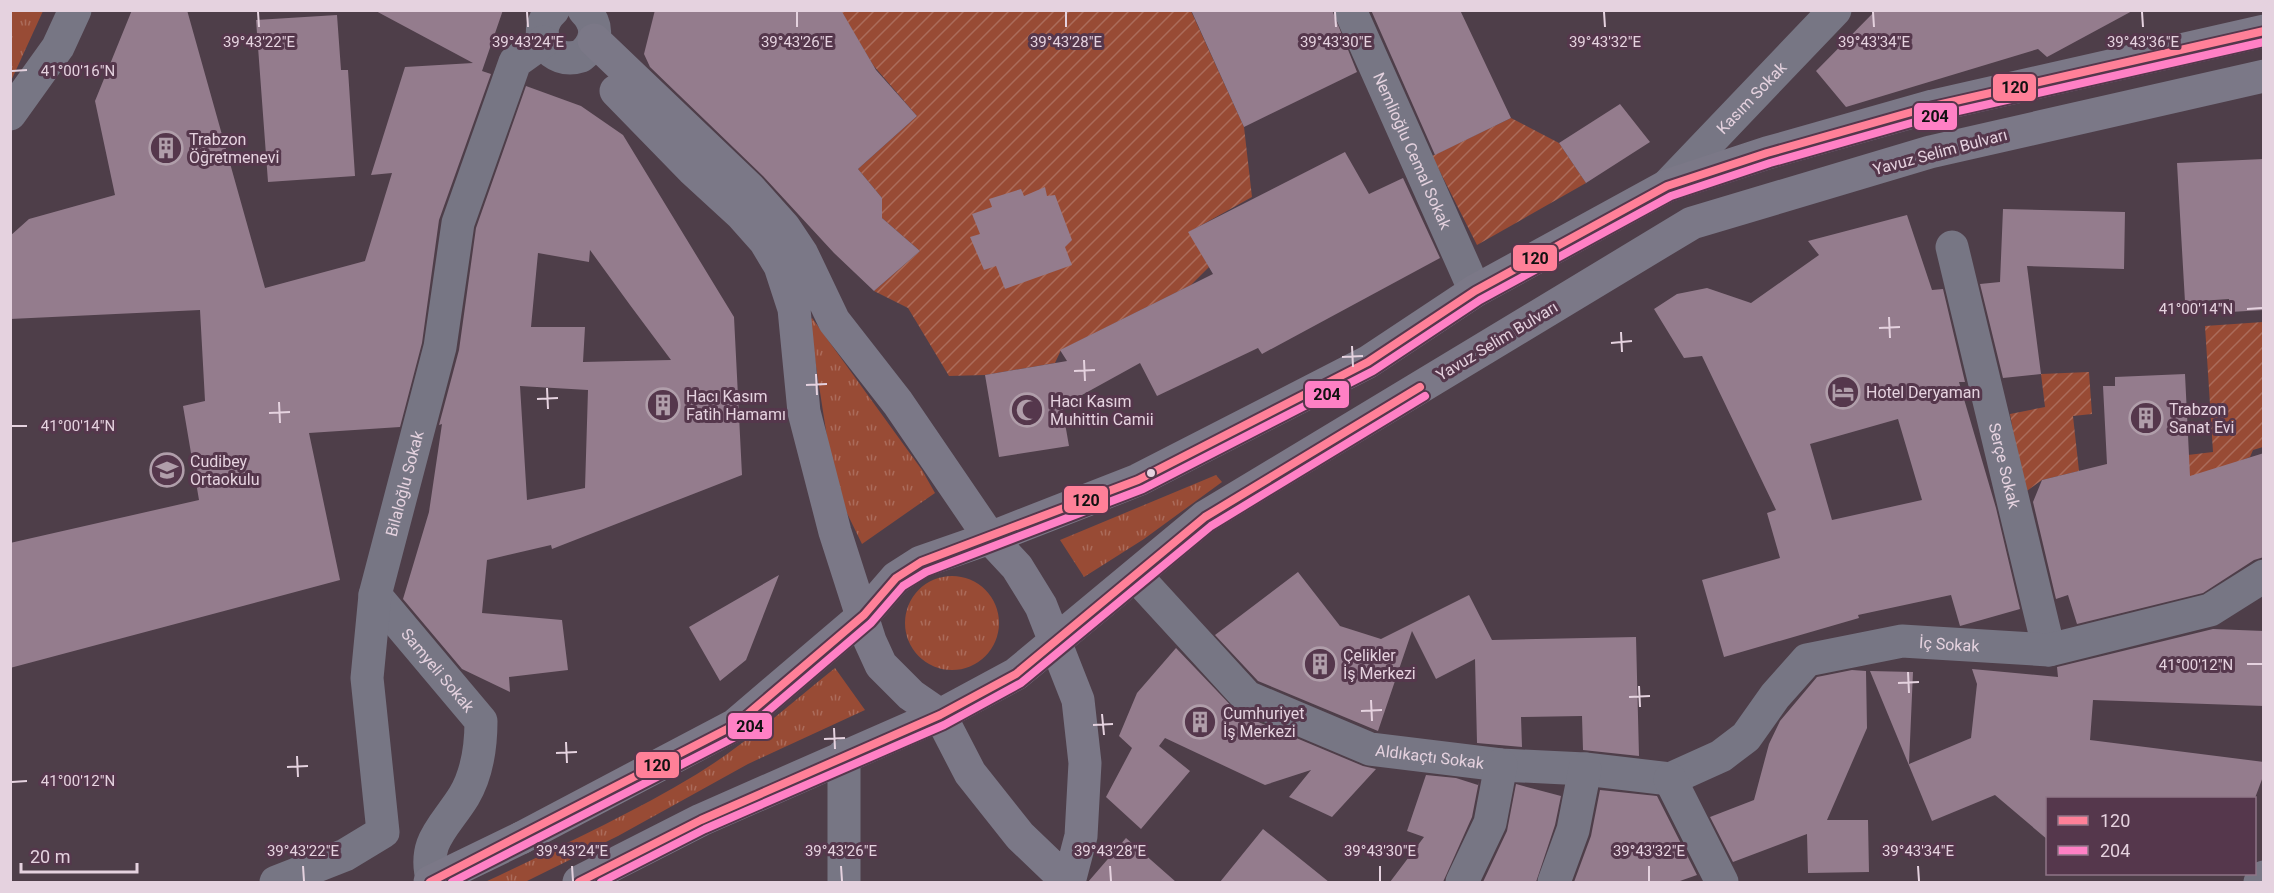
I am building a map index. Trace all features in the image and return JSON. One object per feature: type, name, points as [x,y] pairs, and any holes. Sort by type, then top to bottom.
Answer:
[{"type":"main road","points":[[431,882],[521,838],[735,725],[864,615],[896,578],[921,561],[990,538],[1138,480],[1368,362],[1475,291],[1667,186],[1767,153],[1933,106],[2264,32]]},
{"type":"main road","points":[[586,36],[750,189],[784,227],[802,254],[808,304],[804,412],[836,532],[864,615],[870,641],[881,665],[911,695],[939,715],[970,773],[1020,836],[1069,882],[1081,836],[1085,763],[1078,700],[1041,606],[1017,567],[990,538],[898,404],[834,321],[808,304]]},
{"type":"main road","name":"Yavuz Selim Bulvarı","points":[[579,882],[701,820],[939,715],[1016,674],[1053,640],[1136,576],[1205,517],[1692,223],[1930,153],[2264,76]]},
{"type":"street","points":[[10,114],[58,47],[75,10]]},
{"type":"street","points":[[553,10],[543,22],[543,42],[548,50],[564,59],[586,36]]},
{"type":"street","name":"Nemlioğlu Cemal Sokak","points":[[1350,10],[1475,291]]},
{"type":"street","name":"Kasım Sokak","points":[[1667,186],[1835,10]]},
{"type":"street","name":"Bilaloğlu Sokak","points":[[276,882],[345,855],[383,832],[367,678],[375,595],[440,347],[458,223],[515,62],[543,42]]},
{"type":"street","name":"Serçe Sokak","points":[[1952,247],[2049,650]]},
{"type":"street","name":"Aldıkaçtı Sokak","points":[[1136,576],[1247,697],[1370,749],[1501,765],[1585,769],[1670,779]]},
{"type":"street","name":"İç Sokak","points":[[1670,779],[1721,756],[1746,737],[1775,696],[1807,660],[1902,641],[2049,650],[2210,610],[2264,576]]},
{"type":"street","name":"Samyeli Sokak","points":[[375,595],[481,721],[481,748],[465,795],[437,832],[428,862],[431,882]]},
{"type":"street","points":[[844,755],[844,882]]},
{"type":"street","points":[[1462,882],[1490,823],[1501,765]]},
{"type":"street","points":[[1554,882],[1573,830],[1585,769]]},
{"type":"street","points":[[1670,779],[1722,882]]},
{"type":"street","points":[[2260,882],[2264,877]]},
{"type":"green space","points":[[10,11],[43,11],[11,81]]},
{"type":"green space","points":[[841,11],[1191,11],[1244,127],[1252,197],[1189,232],[1209,267],[1191,285],[1061,350],[1055,363],[985,375],[949,376],[908,308],[874,291],[920,251],[882,218],[882,198],[858,169],[917,116],[873,65]]},
{"type":"green space","points":[[1511,118],[1559,143],[1586,183],[1477,245],[1432,156]]},
{"type":"green space","points":[[812,318],[922,470],[935,493],[862,544],[843,505],[829,450],[809,321]]},
{"type":"green space","points":[[2263,322],[2263,447],[2253,450],[2250,457],[2189,482],[2104,465],[2213,452],[2205,326]]},
{"type":"green space","points":[[2089,372],[2092,414],[2073,416],[2079,471],[2042,480],[2024,493],[2010,414],[2045,407],[2041,374]]},
{"type":"green space","points":[[1216,475],[1222,482],[1144,539],[1084,577],[1060,540]]},
{"type":"green space","points":[[943,576],[961,576],[986,589],[996,605],[999,623],[996,641],[986,657],[961,670],[943,670],[918,657],[905,632],[905,614],[918,589]]},
{"type":"green space","points":[[835,668],[865,710],[748,764],[618,836],[525,882],[485,882],[619,817],[697,774],[750,737]]},
{"type":"building","points":[[132,10],[187,10],[265,288],[365,261],[392,173],[371,175],[405,67],[473,63],[374,10],[503,10],[482,71],[491,74],[439,220],[422,343],[400,427],[309,433],[340,580],[10,668],[10,543],[199,500],[183,406],[205,401],[200,310],[10,319],[10,236],[29,219],[115,195],[95,101]]},
{"type":"building","points":[[655,10],[841,10],[876,70],[917,116],[858,169],[882,198],[882,218],[920,251],[874,291],[834,253],[763,176],[650,67],[644,54]]},
{"type":"building","points":[[1191,10],[1332,10],[1357,72],[1244,127]]},
{"type":"building","points":[[1371,10],[1460,10],[1511,118],[1435,155]]},
{"type":"building","points":[[1876,10],[2134,10],[2047,57],[2038,49],[1846,107],[1816,71]]},
{"type":"building","points":[[337,15],[341,70],[348,70],[355,176],[268,182],[256,20]]},
{"type":"building","points":[[526,86],[581,106],[623,135],[734,317],[742,475],[552,549],[551,545],[487,560],[482,613],[562,620],[568,670],[509,677],[510,692],[462,669],[403,599],[429,512],[442,424],[439,425],[459,350],[476,228]],"holes":[[[590,250],[630,305],[671,360],[583,362],[585,327],[531,327],[538,253],[589,262]],[[520,386],[588,390],[585,488],[527,500]]]},
{"type":"building","points":[[1620,104],[1650,142],[1586,183],[1559,143]]},
{"type":"building","points":[[1345,152],[1369,194],[1403,178],[1440,258],[1262,354],[1258,348],[1157,396],[1140,363],[1062,406],[1069,446],[999,457],[985,375],[1067,361],[1060,350],[1213,274],[1188,232]]},
{"type":"building","points":[[2264,159],[2264,310],[2230,312],[2229,299],[2185,302],[2177,163]]},
{"type":"building","points":[[1045,187],[1047,196],[1055,195],[1072,240],[1065,247],[1072,265],[1005,289],[996,266],[984,270],[970,237],[980,234],[972,214],[992,207],[989,199],[1021,189],[1024,196]]},
{"type":"building","points":[[2003,209],[2125,212],[2124,269],[2027,266],[2041,374],[2003,378],[1980,284],[2000,282]]},
{"type":"building","points":[[1907,215],[1932,290],[1943,289],[1965,382],[1959,382],[1996,508],[2020,609],[1960,626],[1951,595],[1858,615],[1859,618],[1724,657],[1702,580],[1780,558],[1767,513],[1776,510],[1702,356],[1684,358],[1654,309],[1677,294],[1707,288],[1751,303],[1819,255],[1808,241]],"holes":[[[1898,419],[1922,500],[1832,520],[1810,444]]]},
{"type":"building","points":[[2185,374],[2190,476],[2264,453],[2264,557],[2254,560],[2203,593],[2077,624],[2068,595],[2056,599],[2033,502],[2042,480],[2107,464],[2103,386],[2115,386],[2115,377]]},
{"type":"building","points":[[1298,572],[1340,626],[1381,639],[1469,595],[1492,640],[1636,637],[1639,756],[1583,750],[1582,716],[1521,717],[1522,747],[1477,743],[1475,659],[1436,679],[1412,631],[1378,731],[1258,681],[1215,635]]},
{"type":"building","points":[[779,575],[746,660],[720,681],[689,627]]},
{"type":"building","points":[[2213,629],[2264,631],[2264,706],[2093,700],[2090,740],[2264,762],[2264,774],[2255,797],[2046,797],[2046,838],[1995,795],[1932,821],[1870,671],[1913,672],[1909,764],[1971,738],[1977,684],[1972,669],[2058,677],[2057,667]]},
{"type":"building","name":"Cumhuriyet İş Merkezi","points":[[1176,648],[1239,714],[1363,766],[1376,769],[1332,817],[1289,797],[1311,770],[1265,785],[1165,738],[1159,746],[1190,771],[1141,829],[1106,797],[1132,748],[1119,736],[1137,693]]},
{"type":"building","points":[[1852,670],[1866,671],[1867,728],[1827,820],[1868,820],[1869,872],[1808,873],[1807,834],[1733,862],[1710,817],[1754,800],[1769,744],[1780,721],[1817,677]]},
{"type":"building","points":[[1426,775],[1456,778],[1478,785],[1479,781],[1472,817],[1443,882],[1390,882],[1424,837],[1407,831]]},
{"type":"building","points":[[1516,784],[1561,796],[1555,825],[1536,882],[1483,882],[1507,831]]},
{"type":"building","points":[[1600,790],[1657,796],[1697,875],[1677,882],[1574,882],[1591,836]]},
{"type":"building","points":[[1263,829],[1329,882],[1220,882]]},
{"type":"building","points":[[1126,838],[1176,882],[1088,882]]},
{"type":"transit line","name":"120","points":[[430,882],[735,725],[864,615],[896,578],[921,562],[1138,480],[1368,362],[1475,291],[1667,186],[1767,153],[1933,106],[2264,31]]},
{"type":"transit line","name":"204","points":[[452,882],[741,734],[871,623],[903,586],[926,572],[1143,489],[1373,371],[1480,300],[1671,196],[1770,163],[1936,116],[2264,42]]},
{"type":"transit line","name":"120","points":[[579,882],[701,820],[940,715],[1016,674],[1205,517],[1420,387]]},
{"type":"transit line","name":"204","points":[[601,882],[705,829],[944,725],[1021,683],[1211,526],[1425,396]]},
{"type":"place","name":"Trabzon Öğretmenevi","points":[[166,148]]},
{"type":"place","name":"Hotel Deryaman","points":[[1843,392]]},
{"type":"place","name":"Hacı Kasım Fatih Hamamı","points":[[663,405]]},
{"type":"place","name":"Hacı Kasım Muhittin Camii","points":[[1027,410]]},
{"type":"place","name":"Trabzon Sanat Evi","points":[[2146,418]]},
{"type":"place","name":"Cudibey Ortaokulu","points":[[167,470]]},
{"type":"place","name":"Çelikler İş Merkezi","points":[[1320,664]]},
{"type":"place","name":"Cumhuriyet İş Merkezi","points":[[1200,722]]}]
